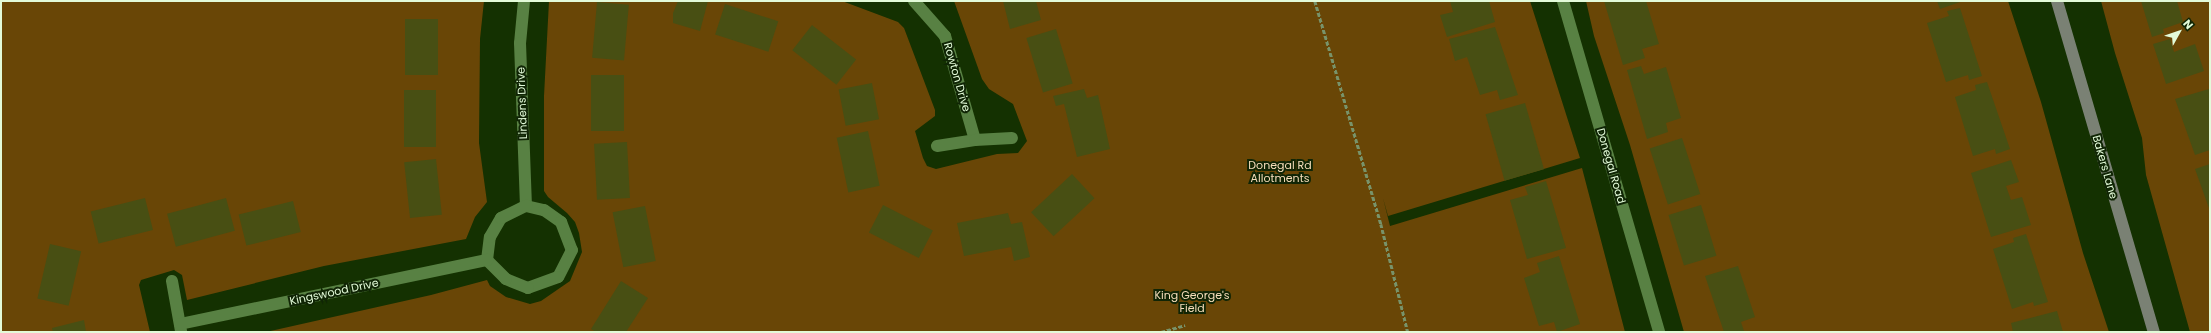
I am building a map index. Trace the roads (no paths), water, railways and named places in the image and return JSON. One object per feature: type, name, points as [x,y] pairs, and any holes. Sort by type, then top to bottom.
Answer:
[{"type":"street","name":"Lindens Drive","points":[[524,1],[520,43],[526,206]]},
{"type":"street","name":"Rowton Drive","points":[[914,1],[945,36],[976,140]]},
{"type":"street","name":"Donegal Road","points":[[1563,1],[1659,332]]},
{"type":"street","name":"Bakers Lane","points":[[2057,1],[2154,332]]},
{"type":"street","points":[[936,146],[976,140],[1012,138]]},
{"type":"street","points":[[526,206],[544,210],[561,222],[572,250],[558,277],[528,288],[506,279],[487,260],[490,237],[501,218],[526,206]]},
{"type":"street","name":"Kingswood Drive","points":[[172,281],[180,328],[487,260]]},
{"type":"park label","name":"Donegal Rd Allotments","points":[[1280,172]]},
{"type":"park label","name":"King George's Field","points":[[1192,302]]}]
